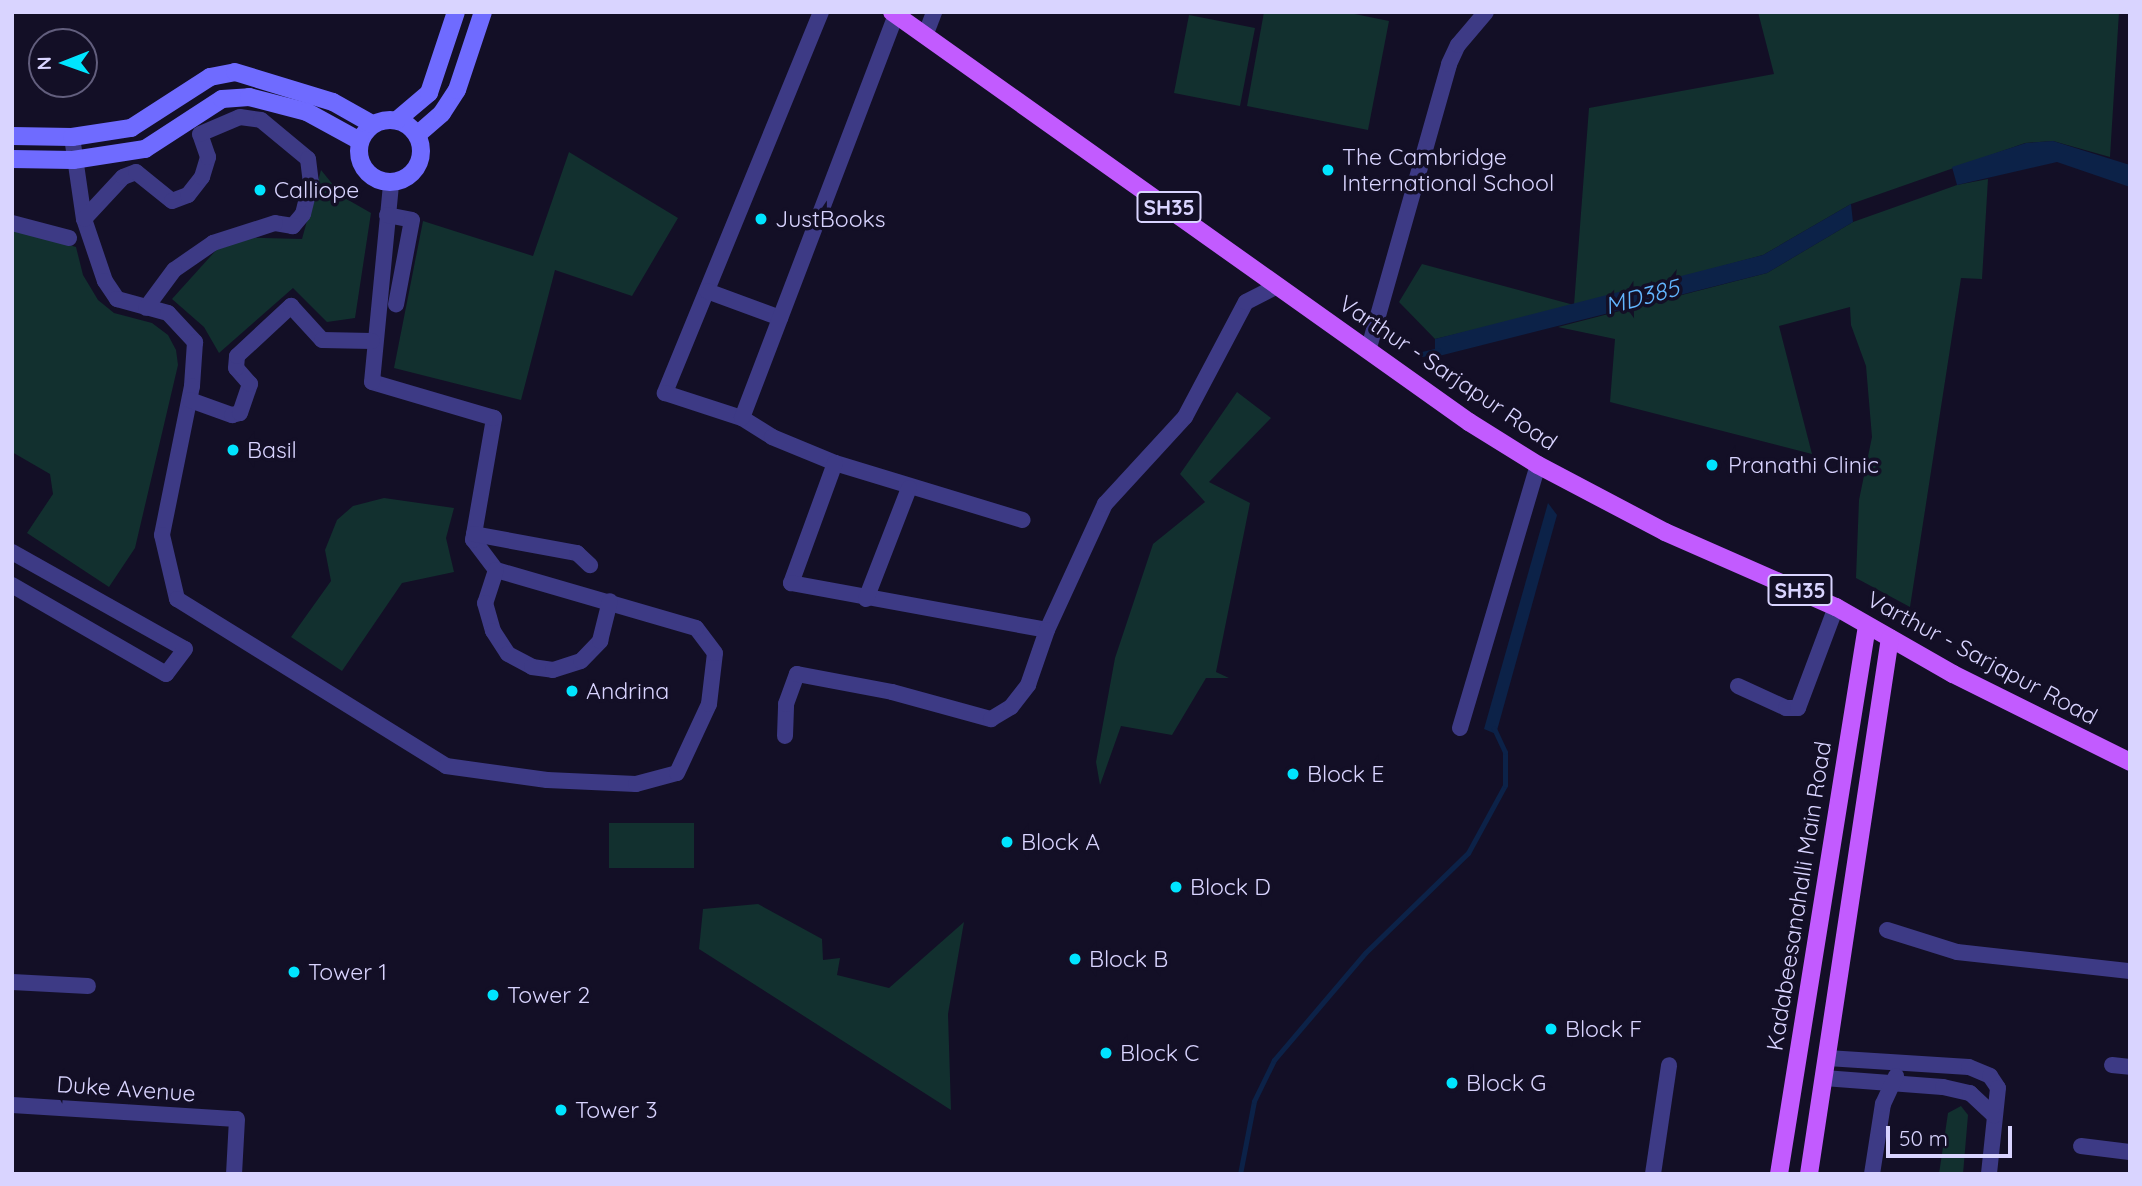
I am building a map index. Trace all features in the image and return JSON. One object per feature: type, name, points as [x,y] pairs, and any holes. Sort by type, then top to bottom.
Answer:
[{"type":"main road","name":"Varthur - Sarjapur Road","points":[[894,14],[1469,422],[1538,465],[1665,532],[1836,607],[1890,638],[2130,762]]},
{"type":"main road","name":"Kadabeesanahalli Main Road","points":[[1779,1174],[1867,625]]},
{"type":"main road","points":[[1809,1174],[1890,638]]},
{"type":"street","points":[[12,136],[72,137],[131,128],[210,77],[235,72],[333,102],[372,124],[397,120],[429,93],[456,12]]},
{"type":"street","points":[[372,124],[360,141],[362,166],[374,178],[391,183],[408,177],[419,163],[418,135],[442,113],[457,90],[483,12]]},
{"type":"street","points":[[821,12],[665,393],[742,418],[772,437],[835,463],[909,488],[1023,520]]},
{"type":"street","points":[[925,36],[934,12]]},
{"type":"street","points":[[1368,351],[1449,64],[1458,45],[1486,12]]},
{"type":"street","points":[[742,418],[894,14]]},
{"type":"street","points":[[12,159],[73,160],[145,149],[222,99],[249,97],[307,112],[360,141]]},
{"type":"street","points":[[84,219],[123,177],[136,172],[172,201],[188,195],[202,177],[208,157],[200,134],[240,117],[261,120],[308,159],[311,182],[303,214],[293,226],[275,223],[213,243],[174,270],[146,308]]},
{"type":"street","points":[[397,120],[418,135]]},
{"type":"street","points":[[72,137],[73,160],[84,219],[111,290],[117,299],[168,313],[195,342],[190,400],[162,535],[177,599],[446,766],[547,780],[636,784],[677,773],[709,704],[715,653],[696,628],[496,570],[473,540],[494,418],[372,382],[372,341],[391,183]]},
{"type":"street","points":[[387,215],[412,220],[396,305]]},
{"type":"street","points":[[12,223],[69,238]]},
{"type":"street","points":[[785,736],[786,704],[797,674],[892,692],[991,719],[1011,707],[1028,685],[1047,630],[1105,505],[1185,417],[1246,302],[1278,286]]},
{"type":"street","points":[[707,291],[780,318]]},
{"type":"street","points":[[190,400],[232,415],[240,413],[250,384],[236,368],[237,356],[291,306],[321,340],[372,341]]},
{"type":"street","points":[[835,463],[791,583],[1047,630]]},
{"type":"street","points":[[1460,728],[1538,465]]},
{"type":"street","points":[[866,598],[909,488]]},
{"type":"street","points":[[474,534],[577,553],[590,565]]},
{"type":"street","points":[[12,552],[185,649],[166,674],[12,585]]},
{"type":"street","points":[[496,570],[485,603],[493,631],[508,654],[532,667],[553,670],[581,661],[600,640],[610,601]]},
{"type":"street","points":[[1738,686],[1786,708],[1798,708],[1836,607]]},
{"type":"street","points":[[1887,930],[1958,952],[2130,971]]},
{"type":"street","points":[[12,982],[89,986]]},
{"type":"street","points":[[1827,1058],[1969,1067],[1990,1076],[1998,1088],[1989,1174]]},
{"type":"street","points":[[1872,1174],[1883,1104],[1895,1083],[1898,1062]]},
{"type":"street","points":[[2112,1065],[2130,1067]]},
{"type":"street","points":[[1653,1174],[1669,1066]]},
{"type":"street","points":[[1824,1078],[1895,1083],[1970,1093],[1994,1115]]},
{"type":"street","name":"Duke Avenue","points":[[12,1105],[237,1119],[234,1174]]},
{"type":"street","points":[[2081,1146],[2130,1152]]},
{"type":"green space","points":[[1264,12],[1345,12],[1389,21],[1368,130],[1247,106]]},
{"type":"green space","points":[[1758,12],[2119,12],[2110,157],[2053,141],[2025,143],[1851,204],[1763,255],[1574,306],[1435,339],[1399,302],[1422,264],[1574,305],[1589,108],[1774,74]]},
{"type":"green space","points":[[1189,15],[1255,28],[1240,106],[1174,93]]},
{"type":"green space","points":[[569,152],[678,218],[632,296],[555,270],[521,400],[394,368],[423,221],[533,256]]},
{"type":"green space","points":[[321,170],[343,197],[371,213],[355,318],[327,322],[293,288],[219,353],[204,327],[172,299],[228,237],[302,239]]},
{"type":"green space","points":[[1988,179],[1982,279],[1961,278],[1910,607],[1856,578],[1859,500],[1872,437],[1866,366],[1851,325],[1850,307],[1779,326],[1812,454],[1610,402],[1615,339],[1558,327],[1767,273],[1853,222],[1957,185]]},
{"type":"green space","points":[[12,228],[76,247],[83,275],[98,300],[114,313],[152,323],[168,335],[176,350],[178,365],[135,548],[109,587],[27,533],[53,494],[50,474],[12,452]]},
{"type":"green space","points":[[1237,392],[1271,418],[1209,482],[1250,503],[1216,672],[1229,678],[1206,678],[1172,735],[1121,726],[1100,785],[1096,762],[1115,658],[1153,544],[1205,502],[1180,474]]},
{"type":"green space","points":[[384,498],[454,508],[446,538],[454,572],[402,583],[342,671],[291,637],[331,581],[325,550],[337,520],[353,506]]},
{"type":"green space","points":[[609,823],[694,823],[694,868],[609,868]]},
{"type":"green space","points":[[758,904],[822,939],[823,960],[840,958],[837,975],[889,988],[964,922],[948,1014],[951,1110],[699,949],[703,909]]},
{"type":"green space","points":[[1961,1106],[1968,1115],[1963,1174],[1939,1174],[1948,1113]]},
{"type":"water","points":[[2053,141],[2130,165],[2130,187],[2057,162],[1957,185],[1952,167],[2026,143]]},
{"type":"water","points":[[1851,204],[1853,222],[1767,273],[1435,357],[1435,339],[1763,255]]},
{"type":"water","points":[[1548,503],[1557,515],[1496,734],[1484,729]]},
{"type":"waterway","name":"MD385","points":[[1422,354],[1439,350]]},
{"type":"waterway","points":[[1240,1174],[1254,1101],[1274,1060],[1365,953],[1468,853],[1505,785],[1505,752],[1494,728]]},
{"type":"place","name":"The Cambridge International School","points":[[1328,170]]},
{"type":"place","name":"Calliope","points":[[260,190]]},
{"type":"place","name":"JustBooks","points":[[761,219]]},
{"type":"place","name":"Basil","points":[[233,450]]},
{"type":"place","name":"Pranathi Clinic","points":[[1712,465]]},
{"type":"place","name":"Andrina","points":[[572,691]]},
{"type":"place","name":"Block E","points":[[1293,774]]},
{"type":"place","name":"Block A","points":[[1007,842]]},
{"type":"place","name":"Block D","points":[[1176,887]]},
{"type":"place","name":"Block B","points":[[1075,959]]},
{"type":"place","name":"Tower 1","points":[[294,972]]},
{"type":"place","name":"Tower 2","points":[[493,995]]},
{"type":"place","name":"Block F","points":[[1551,1029]]},
{"type":"place","name":"Block C","points":[[1106,1053]]},
{"type":"place","name":"Block G","points":[[1452,1083]]},
{"type":"place","name":"Tower 3","points":[[561,1110]]}]
